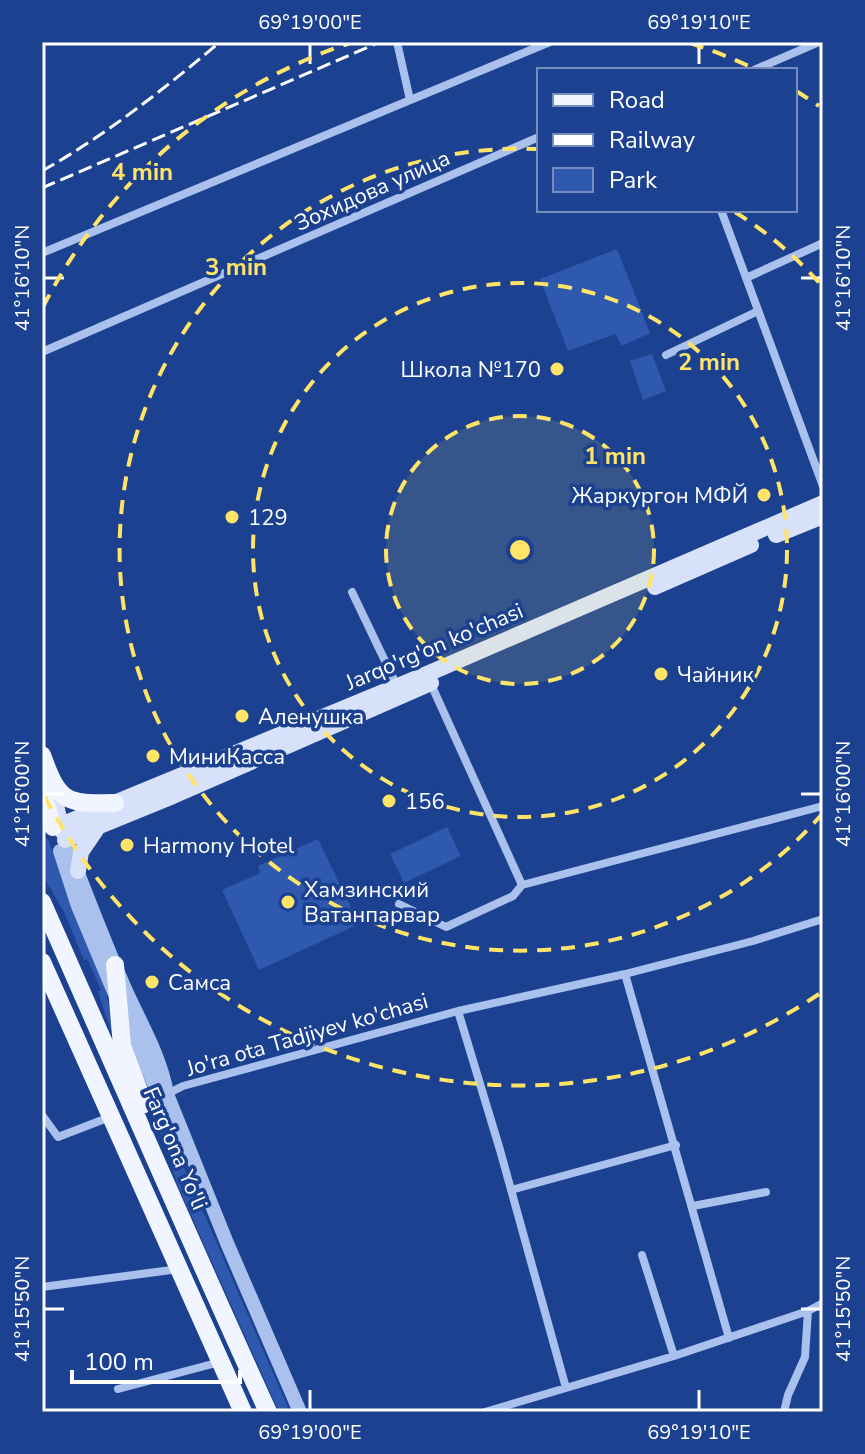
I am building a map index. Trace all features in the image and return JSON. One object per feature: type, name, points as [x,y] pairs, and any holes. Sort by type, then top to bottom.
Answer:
[{"type":"main road","name":"Jarqo'rg'on ko'chasi","points":[[55,830],[97,829],[823,503]]},
{"type":"main road","name":"Jarqo'rg'on ko'chasi","points":[[55,830],[397,686],[429,678],[823,516]]},
{"type":"main road","points":[[42,755],[55,830]]},
{"type":"main road","points":[[46,784],[67,800],[84,804],[115,803]]},
{"type":"main road","points":[[78,871],[81,852],[97,829]]},
{"type":"main road","name":"Farg'ona Yo'li","points":[[42,902],[268,1412]]},
{"type":"main road","name":"Farg'ona Yo'li","points":[[42,962],[243,1412]]},
{"type":"main road","points":[[115,965],[122,1046],[152,1124],[168,1191]]},
{"type":"street","points":[[397,42],[410,100]]},
{"type":"street","points":[[42,253],[550,42]]},
{"type":"street","points":[[759,68],[819,42]]},
{"type":"street","name":"Зохидова улица","points":[[42,352],[537,138]]},
{"type":"street","points":[[722,212],[823,486]]},
{"type":"street","points":[[746,278],[823,243]]},
{"type":"street","points":[[666,355],[758,311]]},
{"type":"street","points":[[352,592],[397,686]]},
{"type":"street","points":[[429,678],[522,885]]},
{"type":"street","points":[[399,904],[446,927],[513,896],[522,885],[823,806]]},
{"type":"street","name":"Farg'ona Yo'li","points":[[55,830],[78,871],[155,1056],[167,1094],[227,1243],[300,1412]]},
{"type":"street","name":"Farg'ona Yo'li","points":[[55,830],[78,906],[118,1001],[155,1086],[167,1094]]},
{"type":"street","name":"Jo'ra ota Tadjiyev ko'chasi","points":[[167,1094],[183,1086],[458,1011],[625,974],[753,941],[823,919]]},
{"type":"street","points":[[625,974],[729,1338]]},
{"type":"street","name":"Jo'ra ota Tadjiyev ko'chasi","points":[[458,1011],[566,1388]]},
{"type":"street","points":[[42,1115],[58,1137],[111,1117]]},
{"type":"street","points":[[511,1190],[676,1145]]},
{"type":"street","points":[[693,1206],[766,1192]]},
{"type":"street","points":[[642,1255],[674,1356]]},
{"type":"street","points":[[42,1287],[179,1269]]},
{"type":"street","points":[[485,1412],[674,1356],[808,1311],[823,1303]]},
{"type":"street","points":[[784,1412],[805,1357],[808,1311]]},
{"type":"street","points":[[118,1389],[221,1362]]},
{"type":"green space","points":[[617,249],[650,333],[622,346],[615,334],[568,351],[540,279]]},
{"type":"green space","points":[[652,354],[666,391],[643,400],[630,361]]},
{"type":"green space","points":[[447,827],[461,856],[404,883],[390,854]]},
{"type":"green space","points":[[42,838],[48,839],[104,983],[120,1058],[98,992],[101,990],[42,874]]},
{"type":"green space","name":"Хамзинский Ватанпарвар","points":[[318,839],[359,924],[259,970],[222,890],[260,873],[258,866]]},
{"type":"green space","points":[[124,1029],[290,1412],[279,1412],[178,1186],[129,1054]]},
{"type":"railway","points":[[42,171],[134,111],[220,42]]},
{"type":"railway","points":[[42,188],[380,42]]},
{"type":"place","name":"Школа №170","points":[[557,369]]},
{"type":"place","name":"Жаркургон МФЙ","points":[[764,495]]},
{"type":"place","name":"129","points":[[232,517]]},
{"type":"place","name":"Чайник","points":[[661,674]]},
{"type":"place","name":"Аленушка","points":[[242,716]]},
{"type":"place","name":"МиниКасса","points":[[153,756]]},
{"type":"place","name":"156","points":[[389,801]]},
{"type":"place","name":"Harmony Hotel","points":[[127,845]]},
{"type":"place","name":"Хамзинский Ватанпарвар","points":[[288,902]]},
{"type":"place","name":"Самса","points":[[152,982]]}]
